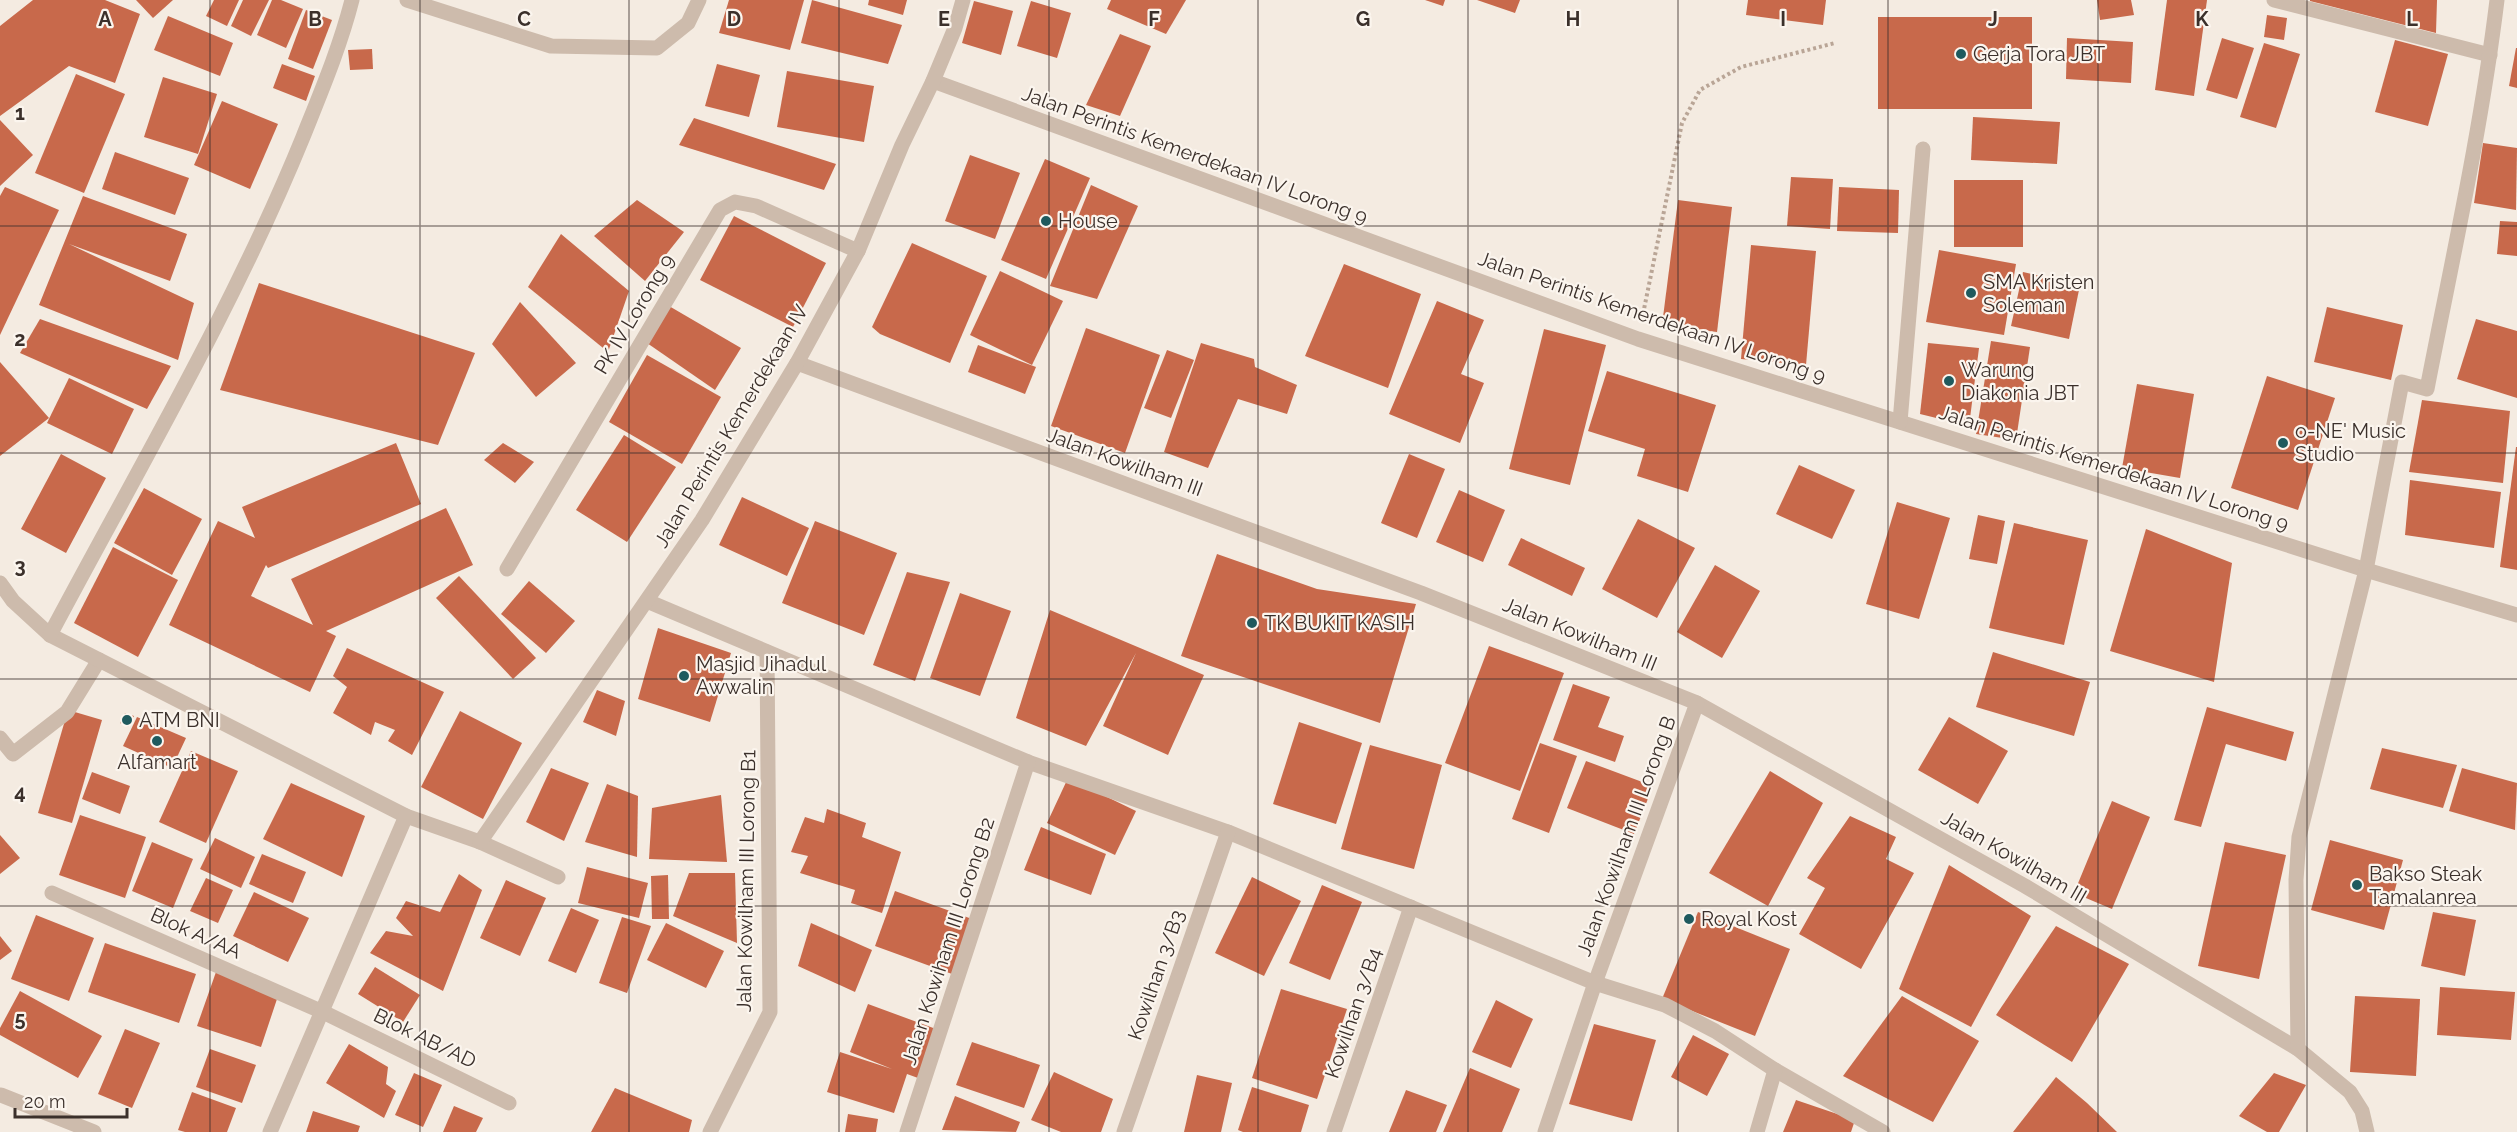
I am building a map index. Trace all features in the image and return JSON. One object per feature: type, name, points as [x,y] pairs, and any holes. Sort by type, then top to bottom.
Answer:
[{"type":"street","points":[[50,635],[235,289],[286,178],[335,55],[352,0]]},
{"type":"street","points":[[407,0],[551,46],[657,48],[688,23],[699,0]]},
{"type":"street","name":"Jalan Perintis Kemerdekaan IV","points":[[480,842],[702,520],[797,363],[858,251],[902,145],[933,81],[955,28],[963,0]]},
{"type":"street","points":[[2274,0],[2490,55]]},
{"type":"street","points":[[2298,1049],[2296,880],[2298,846],[2366,570],[2402,382],[2427,389],[2461,221],[2490,55],[2497,0]]},
{"type":"street","name":"Jalan Perintis Kemerdekaan IV Lorong 9","points":[[933,81],[1638,339],[2366,570],[2517,615]]},
{"type":"street","points":[[1900,422],[1923,149]]},
{"type":"street","name":"PK IV Lorong 9","points":[[507,569],[720,210],[735,202],[756,206],[858,251]]},
{"type":"street","name":"Jalan Kowilham III","points":[[797,363],[1421,593],[1696,703],[2025,886],[2298,1049],[2350,1092],[2362,1112],[2367,1132]]},
{"type":"street","points":[[0,583],[25,614],[50,635],[406,816],[480,842],[558,877]]},
{"type":"street","points":[[647,601],[1028,762],[1228,832],[1595,982],[1665,1005],[1715,1031],[1775,1070],[1883,1132]]},
{"type":"street","name":"Jalan Kowilham III Lorong B1","points":[[710,1132],[770,1012],[767,652]]},
{"type":"street","points":[[0,738],[13,754],[67,712],[99,660]]},
{"type":"street","name":"Jalan Kowilham III Lorong B","points":[[1545,1132],[1595,982],[1696,703]]},
{"type":"street","name":"Jalan Kowiham III Lorong B2","points":[[907,1132],[1028,762]]},
{"type":"street","points":[[270,1132],[406,816]]},
{"type":"street","name":"Kowilhan 3/B3","points":[[1124,1132],[1228,832]]},
{"type":"street","name":"Blok A/AA","points":[[52,893],[323,1012]]},
{"type":"street","name":"Kowilhan 3/B4","points":[[1334,1132],[1410,907]]},
{"type":"street","name":"Blok AB/AD","points":[[323,1012],[509,1103]]},
{"type":"street","points":[[1757,1132],[1775,1070]]},
{"type":"street","points":[[1,1095],[94,1132]]},
{"type":"path","points":[[1638,339],[1682,123],[1700,90],[1741,67],[1834,43]]},
{"type":"building","points":[[33,0],[105,0],[140,14],[115,83],[69,66],[0,116],[0,26]]},
{"type":"building","points":[[136,0],[173,0],[153,18]]},
{"type":"building","points":[[214,0],[239,0],[227,26],[206,16]]},
{"type":"building","points":[[243,0],[269,0],[251,36],[231,26]]},
{"type":"building","points":[[272,0],[281,0],[303,9],[286,48],[257,35]]},
{"type":"building","points":[[729,0],[804,0],[790,50],[719,33]]},
{"type":"building","points":[[812,0],[902,25],[888,64],[801,43]]},
{"type":"building","points":[[869,0],[907,0],[903,15],[868,5]]},
{"type":"building","points":[[1111,0],[1186,0],[1166,34],[1107,9]]},
{"type":"building","points":[[1425,0],[1445,0],[1443,6]]},
{"type":"building","points":[[1477,0],[1520,0],[1515,13]]},
{"type":"building","points":[[1748,0],[1826,0],[1823,25],[1746,15]]},
{"type":"building","points":[[2097,0],[2131,0],[2134,15],[2100,20]]},
{"type":"building","points":[[2167,0],[2207,0],[2194,96],[2155,90]]},
{"type":"building","points":[[2310,0],[2437,0],[2436,33],[2310,1]]},
{"type":"building","points":[[974,1],[1013,11],[1001,55],[962,43]]},
{"type":"building","points":[[1031,1],[1071,13],[1057,58],[1017,46]]},
{"type":"building","points":[[306,10],[332,20],[313,69],[288,59]]},
{"type":"building","points":[[2267,15],[2287,18],[2284,40],[2264,37]]},
{"type":"building","points":[[168,16],[233,43],[220,76],[154,50]]},
{"type":"building","points":[[1878,17],[2032,17],[2032,109],[1878,109]]},
{"type":"building","points":[[1120,34],[1151,46],[1120,116],[1086,105]]},
{"type":"building","points":[[2067,38],[2133,42],[2131,83],[2066,79]]},
{"type":"building","points":[[2222,38],[2254,48],[2237,99],[2206,90]]},
{"type":"building","points":[[2395,40],[2448,54],[2428,126],[2375,112]]},
{"type":"building","points":[[2264,43],[2300,54],[2276,128],[2240,117]]},
{"type":"building","points":[[2517,48],[2517,88],[2509,86]]},
{"type":"building","points":[[372,49],[373,69],[350,70],[348,50]]},
{"type":"building","points":[[282,64],[315,76],[306,101],[273,88]]},
{"type":"building","points":[[717,64],[760,75],[749,117],[705,106]]},
{"type":"building","points":[[787,71],[874,86],[864,142],[777,127]]},
{"type":"building","points":[[76,74],[125,94],[84,193],[35,173]]},
{"type":"building","points":[[163,77],[217,94],[198,154],[144,137]]},
{"type":"building","points":[[222,101],[278,124],[250,189],[194,165]]},
{"type":"building","points":[[1973,117],[2060,122],[2057,164],[1971,160]]},
{"type":"building","points":[[694,118],[836,164],[824,190],[679,145]]},
{"type":"building","points":[[0,120],[33,155],[0,186]]},
{"type":"building","points":[[2483,143],[2517,148],[2516,210],[2474,203]]},
{"type":"building","points":[[115,152],[189,178],[175,215],[102,189]]},
{"type":"building","points":[[970,155],[1020,173],[995,239],[945,221]]},
{"type":"building","points":[[1045,159],[1090,178],[1046,279],[1001,260]]},
{"type":"building","points":[[1791,177],[1833,179],[1830,229],[1787,226]]},
{"type":"building","points":[[1954,180],[2023,180],[2023,247],[1954,247]]},
{"type":"building","points":[[1091,185],[1138,206],[1097,299],[1050,286]]},
{"type":"building","points":[[5,187],[59,210],[0,335],[0,196]]},
{"type":"building","points":[[1839,187],[1899,190],[1898,233],[1837,231]]},
{"type":"building","points":[[83,196],[187,234],[170,281],[69,244],[194,303],[178,360],[39,305]]},
{"type":"building","points":[[637,200],[684,232],[645,281],[594,236]]},
{"type":"building","points":[[1678,200],[1732,207],[1717,332],[1662,325]]},
{"type":"building","points":[[734,216],[826,263],[793,327],[700,280]]},
{"type":"building","points":[[2500,221],[2517,222],[2517,256],[2497,254]]},
{"type":"building","points":[[561,234],[629,291],[608,352],[528,287]]},
{"type":"building","points":[[912,243],[987,276],[950,363],[880,334],[872,327]]},
{"type":"building","points":[[1751,245],[1816,251],[1806,365],[1741,359]]},
{"type":"building","name":"SMA Kristen Soleman","points":[[1939,250],[2016,264],[2004,335],[1926,322]]},
{"type":"building","points":[[1344,264],[1421,294],[1388,388],[1305,356]]},
{"type":"building","points":[[1000,271],[1063,301],[1032,365],[970,335]]},
{"type":"building","points":[[2023,272],[2080,285],[2069,339],[2011,326]]},
{"type":"building","points":[[259,283],[475,353],[438,445],[220,390]]},
{"type":"building","points":[[1437,301],[1484,320],[1461,374],[1484,383],[1460,443],[1389,414]]},
{"type":"building","points":[[520,302],[576,363],[536,397],[492,344]]},
{"type":"building","points":[[669,306],[741,348],[715,390],[647,343]]},
{"type":"building","points":[[2327,307],[2403,325],[2391,380],[2314,362]]},
{"type":"building","points":[[40,319],[171,366],[147,409],[20,353]]},
{"type":"building","points":[[2476,319],[2517,331],[2517,398],[2457,379]]},
{"type":"building","points":[[1086,328],[1160,355],[1125,453],[1051,426]]},
{"type":"building","points":[[1544,329],[1606,345],[1570,485],[1509,469]]},
{"type":"building","points":[[1991,341],[2030,347],[2016,440],[1976,434]]},
{"type":"building","points":[[1201,343],[1254,359],[1255,367],[1297,385],[1287,414],[1238,399],[1208,468],[1164,452]]},
{"type":"building","name":"Warung Diakonia JBT","points":[[1928,343],[1979,348],[1969,426],[1920,414]]},
{"type":"building","points":[[978,345],[1036,367],[1025,394],[968,372]]},
{"type":"building","points":[[1167,350],[1194,360],[1171,418],[1144,408]]},
{"type":"building","points":[[647,355],[721,397],[682,464],[609,422]]},
{"type":"building","points":[[0,362],[49,418],[0,456]]},
{"type":"building","points":[[1607,371],[1716,405],[1688,492],[1637,476],[1645,449],[1588,431]]},
{"type":"building","name":"o-NE' Music Studio","points":[[2267,376],[2335,398],[2298,510],[2231,488]]},
{"type":"building","points":[[69,378],[134,409],[112,454],[47,423]]},
{"type":"building","points":[[2137,384],[2194,394],[2180,478],[2122,468]]},
{"type":"building","points":[[2422,400],[2510,411],[2503,483],[2409,472]]},
{"type":"building","points":[[624,435],[676,467],[627,542],[576,510]]},
{"type":"building","points":[[396,443],[421,504],[268,568],[266,565],[251,596],[313,625],[291,579],[446,508],[473,565],[326,631],[336,636],[310,692],[169,625],[218,521],[255,538],[242,507]]},
{"type":"building","points":[[503,443],[534,462],[515,483],[484,460]]},
{"type":"building","points":[[2517,447],[2517,570],[2500,567]]},
{"type":"building","points":[[61,454],[106,478],[66,553],[21,529]]},
{"type":"building","points":[[1409,454],[1445,469],[1417,538],[1381,523]]},
{"type":"building","points":[[1799,465],[1855,490],[1832,539],[1776,514]]},
{"type":"building","points":[[2410,480],[2501,492],[2494,548],[2405,535]]},
{"type":"building","points":[[144,488],[202,519],[172,575],[114,543]]},
{"type":"building","points":[[1459,490],[1505,510],[1483,562],[1436,542]]},
{"type":"building","points":[[742,497],[809,528],[787,576],[719,545]]},
{"type":"building","points":[[1897,502],[1950,518],[1919,619],[1866,604]]},
{"type":"building","points":[[1978,515],[2005,521],[1997,564],[1969,559]]},
{"type":"building","points":[[1638,519],[1695,548],[1657,618],[1602,589]]},
{"type":"building","points":[[815,521],[897,553],[864,635],[782,603]]},
{"type":"building","points":[[2014,523],[2088,540],[2064,645],[1989,628]]},
{"type":"building","points":[[2146,529],[2232,563],[2214,682],[2110,651]]},
{"type":"building","points":[[1521,538],[1585,568],[1572,596],[1508,565]]},
{"type":"building","points":[[113,547],[178,580],[138,657],[74,623]]},
{"type":"building","points":[[1217,554],[1317,589],[1416,604],[1380,723],[1181,656]]},
{"type":"building","points":[[1715,565],[1760,591],[1722,658],[1677,632]]},
{"type":"building","points":[[907,572],[950,582],[915,681],[873,665]]},
{"type":"building","points":[[459,576],[536,658],[513,679],[436,598]]},
{"type":"building","points":[[529,581],[575,621],[546,653],[501,614]]},
{"type":"building","points":[[960,593],[1011,611],[980,696],[930,678]]},
{"type":"building","points":[[1050,610],[1204,675],[1168,755],[1103,726],[1136,653],[1086,746],[1016,718]]},
{"type":"building","name":"Masjid Jihadul Awwalin","points":[[658,628],[731,653],[710,722],[638,699]]},
{"type":"building","points":[[1489,646],[1564,673],[1520,791],[1445,763]]},
{"type":"building","points":[[347,648],[444,692],[412,755],[388,741],[395,730],[375,722],[371,735],[333,713],[347,687],[333,676]]},
{"type":"building","points":[[1993,652],[2090,682],[2074,736],[1976,707]]},
{"type":"building","points":[[1573,684],[1610,697],[1598,727],[1624,736],[1615,762],[1553,740]]},
{"type":"building","points":[[597,690],[625,701],[616,736],[583,722]]},
{"type":"building","points":[[2207,707],[2294,732],[2286,761],[2226,744],[2201,827],[2174,820]]},
{"type":"building","points":[[68,710],[102,720],[72,823],[38,813]]},
{"type":"building","points":[[460,711],[522,743],[483,819],[421,787]]},
{"type":"building","name":"ATM BNI","points":[[125,713],[134,716],[128,727],[120,723]]},
{"type":"building","points":[[137,717],[186,738],[172,768],[123,746]]},
{"type":"building","points":[[1949,717],[2008,751],[1978,804],[1918,770]]},
{"type":"building","points":[[1299,722],[1362,743],[1336,824],[1273,804]]},
{"type":"building","points":[[1540,743],[1577,756],[1549,833],[1512,819]]},
{"type":"building","points":[[1370,745],[1442,765],[1414,869],[1341,849]]},
{"type":"building","points":[[2382,748],[2457,765],[2443,808],[2370,789]]},
{"type":"building","points":[[191,751],[238,771],[206,843],[159,822]]},
{"type":"building","points":[[1586,761],[1653,786],[1634,834],[1567,808]]},
{"type":"building","points":[[551,768],[589,783],[564,841],[526,822]]},
{"type":"building","points":[[2462,768],[2517,783],[2515,830],[2449,811]]},
{"type":"building","points":[[1770,771],[1823,803],[1768,906],[1709,873]]},
{"type":"building","points":[[92,772],[130,786],[120,814],[82,799]]},
{"type":"building","points":[[1068,778],[1136,811],[1115,855],[1047,823]]},
{"type":"building","points":[[291,783],[365,816],[342,877],[263,839]]},
{"type":"building","points":[[607,784],[638,796],[637,857],[585,842]]},
{"type":"building","points":[[721,795],[727,862],[649,859],[652,808]]},
{"type":"building","points":[[2112,801],[2150,817],[2112,909],[2074,893]]},
{"type":"building","points":[[827,809],[866,823],[862,837],[901,852],[882,913],[851,903],[855,890],[800,873],[808,856],[791,852],[805,817],[824,823]]},
{"type":"building","points":[[80,815],[146,837],[125,898],[59,875]]},
{"type":"building","points":[[1850,816],[1896,837],[1886,859],[1914,873],[1861,969],[1799,934],[1825,888],[1807,878]]},
{"type":"building","points":[[1041,827],[1106,854],[1091,895],[1024,870]]},
{"type":"building","points":[[0,835],[20,858],[0,874]]},
{"type":"building","points":[[215,838],[255,857],[241,888],[200,869]]},
{"type":"building","name":"Bakso Steak Tamalanrea","points":[[2330,840],[2403,860],[2384,930],[2311,910]]},
{"type":"building","points":[[152,842],[193,859],[173,908],[132,891]]},
{"type":"building","points":[[2225,842],[2286,855],[2259,979],[2198,966]]},
{"type":"building","points":[[262,854],[306,872],[293,903],[249,884]]},
{"type":"building","points":[[1949,865],[2031,916],[1971,1027],[1899,989]]},
{"type":"building","points":[[587,867],[648,883],[639,918],[578,903]]},
{"type":"building","points":[[689,873],[735,873],[737,943],[673,916]]},
{"type":"building","points":[[459,874],[482,890],[443,991],[370,953],[386,931],[413,936],[396,918],[406,901],[440,912]]},
{"type":"building","points":[[668,875],[669,919],[652,919],[651,876]]},
{"type":"building","points":[[1252,877],[1301,901],[1264,976],[1215,953]]},
{"type":"building","points":[[206,878],[233,890],[218,923],[190,911]]},
{"type":"building","points":[[506,880],[546,898],[520,956],[480,938]]},
{"type":"building","points":[[1322,885],[1362,902],[1330,980],[1289,963]]},
{"type":"building","points":[[895,891],[972,919],[952,974],[875,946]]},
{"type":"building","points":[[254,892],[309,918],[288,962],[233,936]]},
{"type":"building","points":[[571,908],[599,920],[576,973],[548,961]]},
{"type":"building","points":[[1698,912],[1790,949],[1755,1036],[1662,999]]},
{"type":"building","points":[[2433,912],[2476,920],[2465,976],[2421,966]]},
{"type":"building","points":[[36,915],[94,938],[69,1001],[11,979]]},
{"type":"building","points":[[622,917],[651,926],[627,993],[599,983]]},
{"type":"building","points":[[666,923],[724,951],[706,988],[647,960]]},
{"type":"building","points":[[811,923],[872,950],[855,992],[798,966]]},
{"type":"building","points":[[2056,926],[2129,964],[2072,1062],[1996,1015]]},
{"type":"building","points":[[0,936],[12,951],[0,960]]},
{"type":"building","points":[[105,943],[196,974],[179,1023],[88,992]]},
{"type":"building","points":[[375,967],[420,995],[403,1022],[358,994]]},
{"type":"building","points":[[216,972],[279,993],[261,1047],[197,1026]]},
{"type":"building","points":[[2440,987],[2515,992],[2511,1040],[2437,1035]]},
{"type":"building","points":[[1281,989],[1347,1009],[1317,1099],[1252,1078]]},
{"type":"building","points":[[20,991],[102,1036],[78,1078],[0,1035],[0,1028]]},
{"type":"building","points":[[1902,996],[1979,1041],[1933,1122],[1843,1076]]},
{"type":"building","points":[[2355,996],[2420,999],[2416,1076],[2350,1072]]},
{"type":"building","points":[[1496,1000],[1533,1019],[1511,1068],[1472,1052]]},
{"type":"building","points":[[868,1004],[936,1029],[918,1078],[907,1074],[894,1113],[827,1092],[840,1052],[892,1069],[850,1052]]},
{"type":"building","points":[[1594,1024],[1656,1040],[1632,1121],[1569,1104]]},
{"type":"building","points":[[125,1029],[160,1043],[132,1108],[98,1094]]},
{"type":"building","points":[[1693,1035],[1729,1054],[1707,1096],[1671,1077]]},
{"type":"building","points":[[972,1042],[1040,1065],[1024,1108],[956,1085]]},
{"type":"building","points":[[349,1044],[388,1067],[386,1084],[396,1091],[384,1118],[326,1083]]},
{"type":"building","points":[[210,1049],[256,1065],[242,1103],[196,1087]]},
{"type":"building","points":[[1470,1068],[1520,1089],[1502,1132],[1443,1132]]},
{"type":"building","points":[[1054,1072],[1113,1099],[1101,1132],[1061,1132],[1031,1120]]},
{"type":"building","points":[[414,1073],[442,1085],[423,1127],[395,1115]]},
{"type":"building","points":[[2274,1073],[2306,1085],[2279,1132],[2267,1132],[2239,1116]]},
{"type":"building","points":[[1197,1075],[1232,1083],[1221,1132],[1184,1132]]},
{"type":"building","points":[[2056,1077],[2087,1103],[2117,1132],[2013,1132]]},
{"type":"building","points":[[1252,1087],[1309,1105],[1301,1132],[1243,1132],[1238,1130]]},
{"type":"building","points":[[615,1088],[692,1120],[689,1132],[591,1132]]},
{"type":"building","points":[[1406,1090],[1447,1105],[1436,1132],[1389,1132]]},
{"type":"building","points":[[192,1092],[236,1108],[227,1132],[178,1130]]},
{"type":"building","points":[[955,1096],[1020,1122],[1016,1132],[942,1130]]},
{"type":"building","points":[[1796,1100],[1855,1120],[1851,1132],[1783,1132]]},
{"type":"building","points":[[454,1106],[483,1118],[476,1132],[443,1132]]},
{"type":"building","points":[[313,1111],[360,1126],[358,1132],[306,1132]]},
{"type":"building","points":[[848,1114],[878,1119],[876,1132],[845,1132]]},
{"type":"place","name":"Gerja Tora JBT","points":[[1961,54]]},
{"type":"place","name":"House","points":[[1046,221]]},
{"type":"place","name":"SMA Kristen Soleman","points":[[1971,293]]},
{"type":"place","name":"Warung Diakonia JBT","points":[[1949,381]]},
{"type":"place","name":"o-NE' Music Studio","points":[[2283,443]]},
{"type":"place","name":"TK BUKIT KASIH","points":[[1252,623]]},
{"type":"place","name":"Masjid Jihadul Awwalin","points":[[684,676]]},
{"type":"place","name":"ATM BNI","points":[[127,720]]},
{"type":"place","name":"Alfamart","points":[[157,741]]},
{"type":"place","name":"Bakso Steak Tamalanrea","points":[[2357,885]]},
{"type":"place","name":"Royal Kost","points":[[1689,919]]}]
